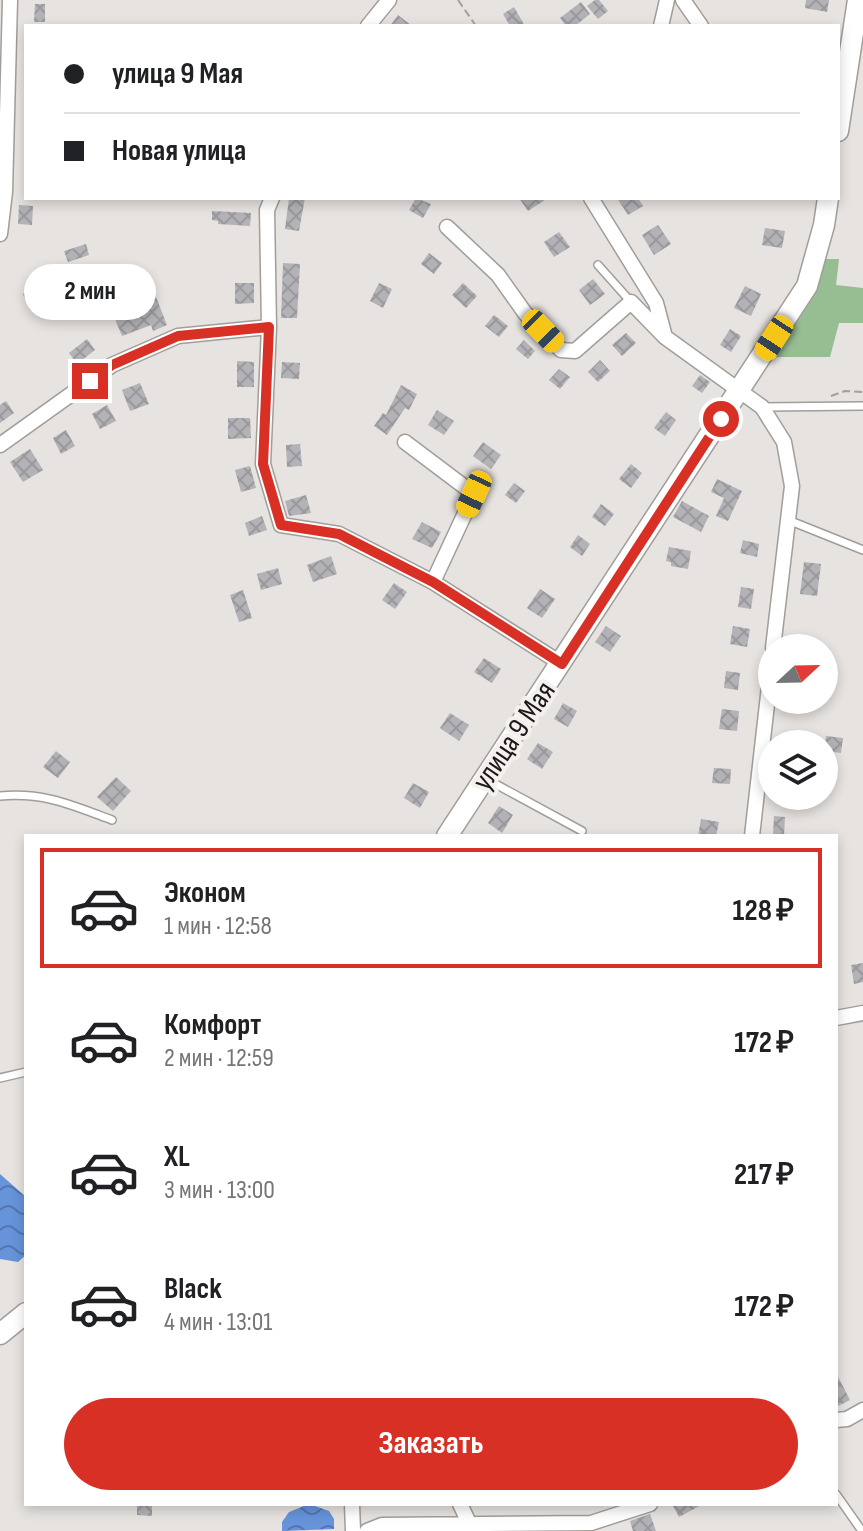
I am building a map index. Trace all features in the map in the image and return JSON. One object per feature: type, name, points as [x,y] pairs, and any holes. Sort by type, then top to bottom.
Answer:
[{"type":"main road","points":[[840,118],[858,0]]},
{"type":"main road","name":"улица 9 Мая","points":[[448,834],[807,286],[828,200]]},
{"type":"main road","points":[[0,1334],[24,1315]]},
{"type":"street","points":[[0,234],[5,192],[10,0]]},
{"type":"street","points":[[370,24],[389,0]]},
{"type":"street","points":[[661,24],[667,0]]},
{"type":"street","points":[[683,0],[700,24]]},
{"type":"street","points":[[271,200],[267,210],[269,327],[263,464],[281,525],[339,534],[433,582],[562,664]]},
{"type":"street","points":[[592,200],[656,303],[665,337]]},
{"type":"street","points":[[447,227],[498,275],[525,313],[561,350],[575,351],[631,302],[665,337],[762,407],[784,442],[792,486],[775,634]]},
{"type":"street","points":[[0,445],[112,365],[178,336],[269,327]]},
{"type":"street","points":[[405,442],[474,494],[433,582]]},
{"type":"street","points":[[752,834],[766,714]]},
{"type":"street","points":[[838,1018],[863,1013]]},
{"type":"street","points":[[838,1420],[847,1419],[863,1410]]},
{"type":"street","points":[[352,1506],[353,1531]]},
{"type":"street","points":[[461,1506],[470,1525]]},
{"type":"street","points":[[591,1527],[594,1506]]},
{"type":"street","points":[[367,1531],[382,1525],[591,1527],[645,1506]]},
{"type":"lane","points":[[598,265],[631,302]]},
{"type":"lane","points":[[762,407],[863,406]]},
{"type":"lane","points":[[788,520],[863,550]]},
{"type":"lane","points":[[486,779],[582,831]]},
{"type":"lane","points":[[0,796],[24,794],[58,799],[112,820]]},
{"type":"lane","points":[[0,1078],[24,1072]]},
{"type":"lane","points":[[838,1497],[862,1531]]},
{"type":"path","points":[[458,0],[475,24]]},
{"type":"path","points":[[825,407],[829,397],[845,391],[863,392]]},
{"type":"green space","points":[[824,259],[839,259],[836,285],[863,288],[863,323],[839,323],[830,357],[774,357]]},
{"type":"water","points":[[0,1174],[24,1195],[24,1257],[18,1262],[0,1259]]},
{"type":"water","points":[[304,1506],[329,1511],[334,1519],[334,1529],[282,1531],[282,1522],[289,1512]]},
{"type":"building","points":[[599,0],[608,11],[598,19],[587,6]]},
{"type":"building","points":[[806,0],[829,0],[827,12],[805,8]]},
{"type":"building","points":[[581,2],[590,14],[578,24],[564,24],[560,18]]},
{"type":"building","points":[[35,4],[45,4],[45,22],[34,22]]},
{"type":"building","points":[[514,7],[524,24],[509,24],[503,14]]},
{"type":"building","points":[[398,15],[409,24],[391,24]]},
{"type":"building","points":[[289,200],[305,200],[299,231],[285,229]]},
{"type":"building","points":[[415,200],[431,204],[423,218],[409,210]]},
{"type":"building","points":[[520,200],[545,200],[528,211]]},
{"type":"building","points":[[618,200],[639,200],[643,206],[628,215]]},
{"type":"building","points":[[19,205],[33,206],[32,225],[18,224]]},
{"type":"building","points":[[212,211],[251,213],[250,226],[218,224],[218,221],[212,220]]},
{"type":"building","points":[[658,225],[671,244],[654,255],[642,235]]},
{"type":"building","points":[[765,228],[785,231],[782,248],[762,245]]},
{"type":"building","points":[[559,232],[570,247],[554,257],[544,242]]},
{"type":"building","points":[[86,244],[89,255],[68,262],[64,251]]},
{"type":"building","points":[[429,253],[442,263],[434,274],[421,264]]},
{"type":"building","points":[[283,263],[300,264],[297,318],[281,318]]},
{"type":"building","points":[[593,279],[605,294],[590,305],[579,290]]},
{"type":"building","points":[[235,283],[254,283],[254,303],[235,304]]},
{"type":"building","points":[[379,283],[392,289],[383,308],[370,301]]},
{"type":"building","points":[[463,283],[477,296],[466,308],[452,295]]},
{"type":"building","points":[[42,285],[49,302],[30,310],[23,294]]},
{"type":"building","points":[[745,286],[761,294],[751,316],[734,308]]},
{"type":"building","points":[[154,292],[167,325],[153,331],[151,325],[122,336],[115,319],[139,309],[136,299]]},
{"type":"building","points":[[494,315],[508,326],[499,337],[485,326]]},
{"type":"building","points":[[730,329],[741,336],[731,352],[720,345]]},
{"type":"building","points":[[626,333],[636,343],[622,356],[612,345]]},
{"type":"building","points":[[87,339],[95,350],[77,364],[69,353]]},
{"type":"building","points":[[524,340],[535,351],[528,359],[516,349]]},
{"type":"building","points":[[600,360],[610,371],[598,382],[588,372]]},
{"type":"building","points":[[237,361],[254,362],[254,387],[237,387]]},
{"type":"building","points":[[282,362],[300,363],[299,379],[281,378]]},
{"type":"building","points":[[559,369],[570,377],[560,389],[549,380]]},
{"type":"building","points":[[700,375],[710,382],[702,393],[692,386]]},
{"type":"building","points":[[140,383],[149,404],[130,411],[122,390]]},
{"type":"building","points":[[401,385],[417,394],[409,410],[405,408],[387,435],[374,426],[383,413],[386,415]]},
{"type":"building","points":[[6,401],[14,413],[0,423],[0,405]]},
{"type":"building","points":[[107,405],[116,421],[100,429],[92,414]]},
{"type":"building","points":[[437,410],[454,421],[444,435],[428,425]]},
{"type":"building","points":[[666,412],[676,420],[665,436],[654,428]]},
{"type":"building","points":[[228,418],[250,418],[251,438],[228,439]]},
{"type":"building","points":[[66,430],[75,446],[61,454],[53,438]]},
{"type":"building","points":[[483,442],[501,455],[491,469],[473,456]]},
{"type":"building","points":[[300,444],[302,466],[287,467],[286,445]]},
{"type":"building","points":[[30,449],[43,470],[23,482],[10,462]]},
{"type":"building","points":[[631,464],[642,473],[631,488],[619,479]]},
{"type":"building","points":[[250,466],[256,488],[241,492],[235,470]]},
{"type":"building","points":[[717,479],[742,491],[728,521],[716,516],[724,498],[711,492]]},
{"type":"building","points":[[514,483],[525,491],[516,503],[505,495]]},
{"type":"building","points":[[306,495],[311,513],[289,516],[285,501]]},
{"type":"building","points":[[682,501],[709,516],[701,532],[673,517]]},
{"type":"building","points":[[601,504],[614,514],[605,526],[592,517]]},
{"type":"building","points":[[262,516],[267,530],[249,536],[245,523]]},
{"type":"building","points":[[422,522],[441,532],[432,548],[412,539]]},
{"type":"building","points":[[578,535],[590,544],[582,556],[570,547]]},
{"type":"building","points":[[743,540],[759,544],[757,557],[740,553]]},
{"type":"building","points":[[669,547],[691,551],[688,569],[671,566],[671,562],[666,561]]},
{"type":"building","points":[[331,556],[337,574],[313,582],[307,565]]},
{"type":"building","points":[[804,562],[821,564],[817,596],[800,594]]},
{"type":"building","points":[[278,568],[282,584],[261,590],[257,574]]},
{"type":"building","points":[[394,583],[407,592],[395,609],[382,600]]},
{"type":"building","points":[[741,587],[754,589],[751,609],[738,607]]},
{"type":"building","points":[[540,589],[555,599],[542,618],[527,608]]},
{"type":"building","points":[[243,590],[252,618],[239,622],[230,595]]},
{"type":"building","points":[[606,626],[621,636],[610,652],[595,642]]},
{"type":"building","points":[[733,626],[750,629],[747,647],[730,644]]},
{"type":"building","points":[[484,658],[501,669],[492,683],[474,672]]},
{"type":"building","points":[[726,671],[740,673],[738,690],[724,688]]},
{"type":"building","points":[[563,703],[577,711],[568,727],[554,719]]},
{"type":"building","points":[[722,709],[739,711],[737,731],[719,729]]},
{"type":"building","points":[[450,713],[469,725],[459,741],[440,728]]},
{"type":"building","points":[[838,737],[843,738],[841,753],[838,753]]},
{"type":"building","points":[[538,743],[553,752],[542,769],[527,759]]},
{"type":"building","points":[[56,751],[70,762],[58,778],[43,767]]},
{"type":"building","points":[[714,768],[731,769],[730,784],[712,783]]},
{"type":"building","points":[[116,777],[131,791],[113,811],[97,797]]},
{"type":"building","points":[[413,783],[429,792],[420,808],[404,798]]},
{"type":"building","points":[[499,806],[513,815],[502,833],[488,823]]},
{"type":"building","points":[[774,816],[785,817],[784,834],[773,834]]},
{"type":"building","points":[[701,819],[719,822],[716,834],[698,834]]},
{"type":"building","points":[[863,963],[863,982],[854,984],[851,965]]},
{"type":"building","points":[[838,1377],[850,1400],[838,1406]]},
{"type":"building","points":[[137,1506],[152,1506],[152,1516],[137,1515]]},
{"type":"building","points":[[673,1506],[699,1506],[679,1517]]},
{"type":"building","points":[[650,1514],[656,1531],[633,1531],[630,1521]]},
{"type":"route","points":[[90,381],[112,365],[178,336],[269,327],[263,464],[281,525],[339,534],[433,582],[562,664],[721,419]]}]
